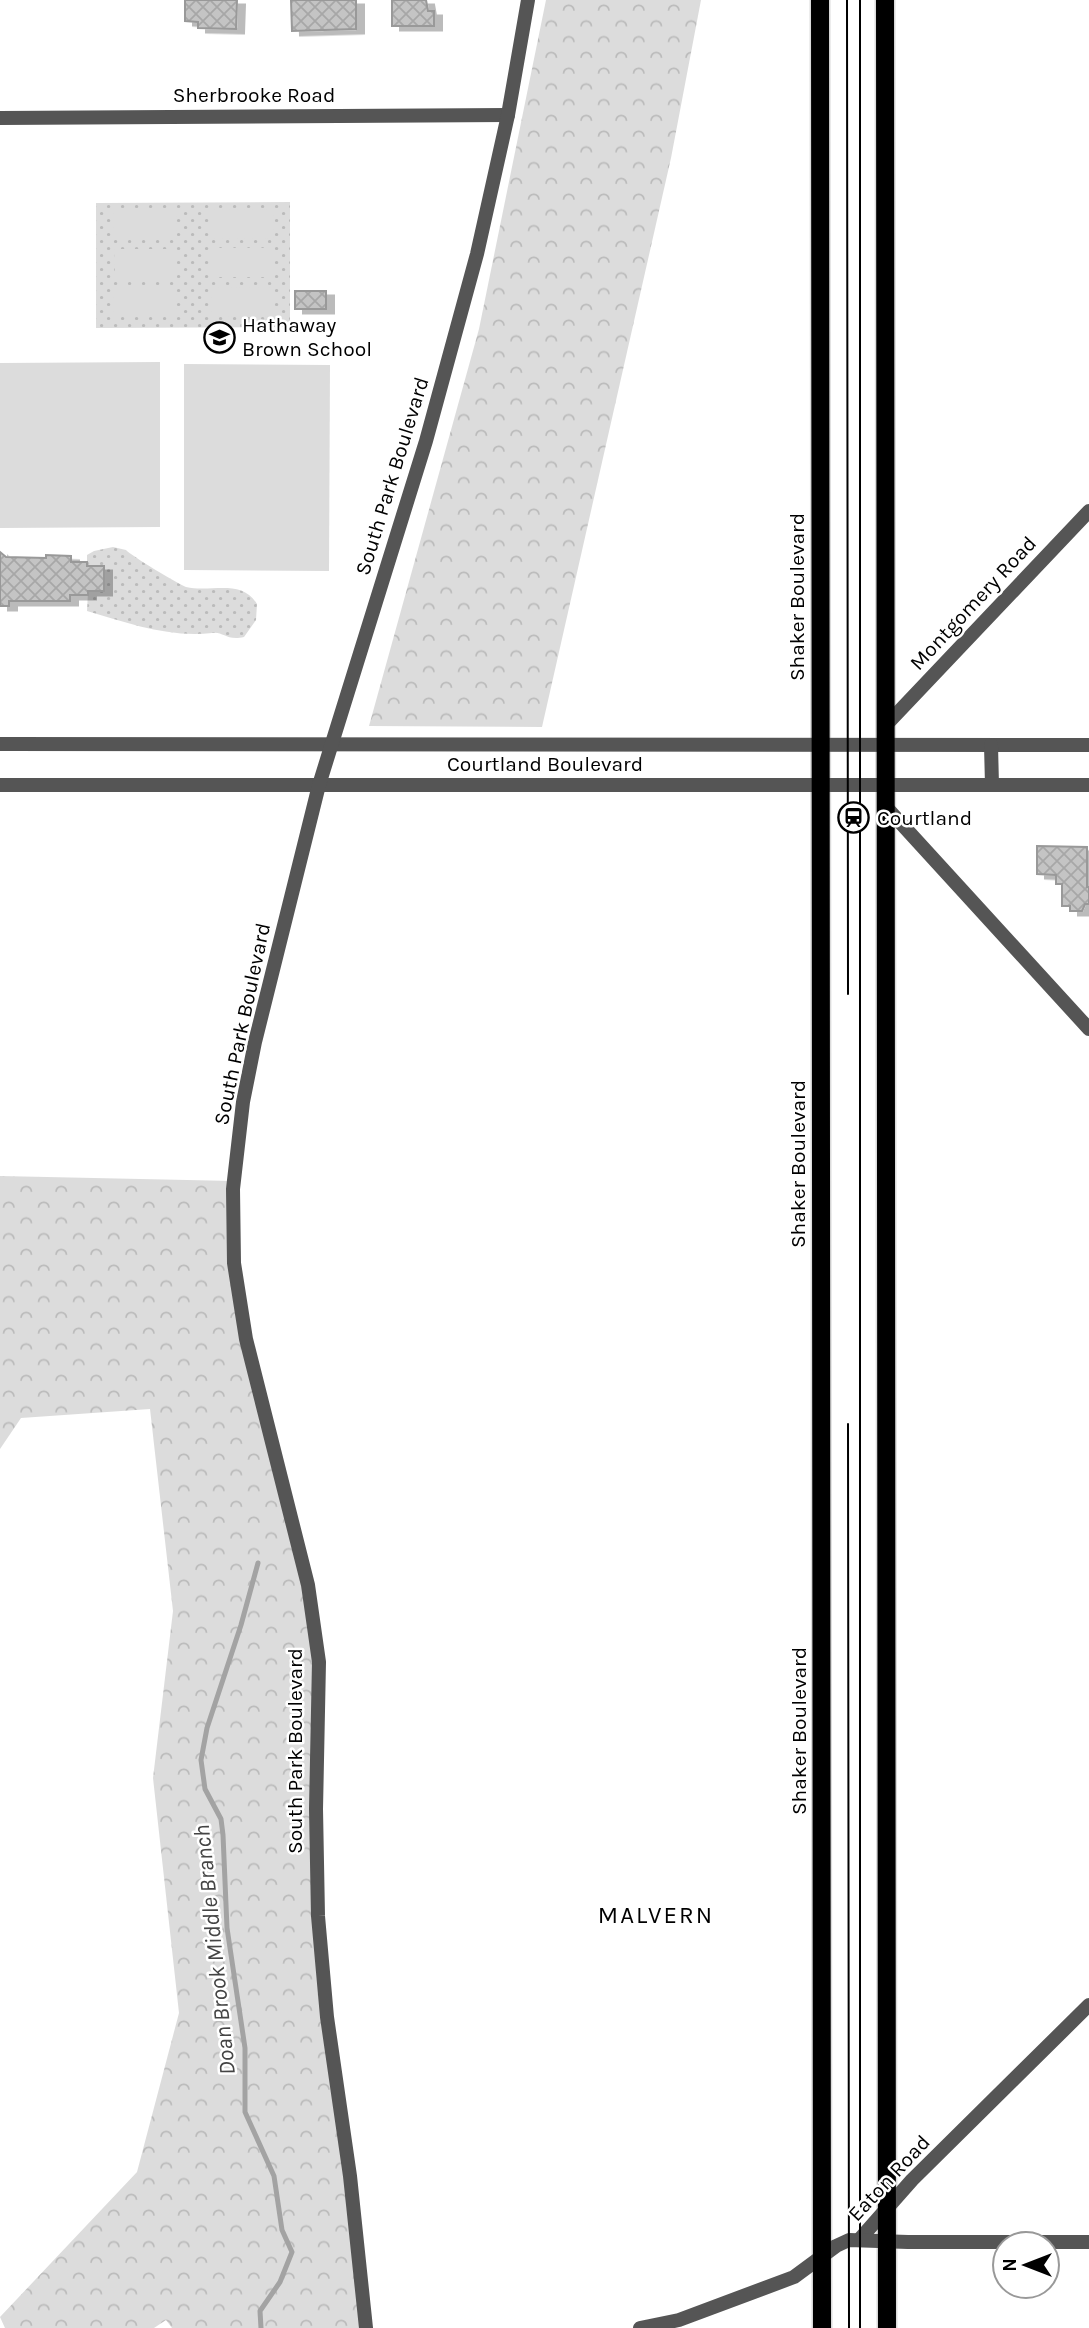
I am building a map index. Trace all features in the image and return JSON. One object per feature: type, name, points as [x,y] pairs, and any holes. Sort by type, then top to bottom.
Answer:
[{"type":"main road","name":"Shaker Boulevard","points":[[820,0],[822,2328]]},
{"type":"main road","points":[[885,0],[887,2328]]},
{"type":"street","name":"South Park Boulevard","points":[[366,2328],[350,2175],[327,2017],[318,1916],[316,1809],[319,1662],[309,1585],[246,1339],[234,1263],[233,1189],[243,1102],[319,785],[426,441],[477,254],[508,115],[528,0]]},
{"type":"street","name":"Sherbrooke Road","points":[[0,118],[508,115]]},
{"type":"street","name":"Montgomery Road","points":[[887,724],[1089,511]]},
{"type":"street","name":"Courtland Boulevard","points":[[0,744],[1089,744]]},
{"type":"street","points":[[991,745],[992,785]]},
{"type":"street","name":"Courtland Boulevard","points":[[0,785],[1089,785]]},
{"type":"street","points":[[887,808],[1089,1029]]},
{"type":"street","name":"Eaton Road","points":[[640,2328],[678,2320],[794,2277],[842,2242],[859,2240],[912,2180],[1089,2005]]},
{"type":"street","points":[[859,2240],[1089,2242]]},
{"type":"green space","points":[[546,0],[701,0],[671,158],[542,727],[369,726],[479,329]]},
{"type":"green space","points":[[290,202],[290,327],[96,328],[96,203]]},
{"type":"green space","points":[[273,209],[274,238],[211,239],[211,210]]},
{"type":"green space","points":[[114,210],[176,210],[177,239],[114,239]]},
{"type":"green space","points":[[211,248],[274,248],[274,277],[211,277]]},
{"type":"green space","points":[[114,249],[177,249],[177,278],[115,278]]},
{"type":"green space","points":[[274,287],[274,316],[212,317],[212,288]]},
{"type":"green space","points":[[114,288],[176,288],[177,317],[114,317]]},
{"type":"green space","points":[[160,362],[160,527],[0,528],[0,363]]},
{"type":"green space","points":[[184,364],[330,365],[329,571],[184,570]]},
{"type":"green space","points":[[113,547],[126,550],[186,587],[243,591],[257,604],[256,620],[244,637],[233,638],[216,633],[164,631],[87,611],[88,591],[104,591],[87,566],[87,555]]},
{"type":"green space","points":[[0,1176],[234,1181],[234,1263],[319,1662],[318,1916],[366,2328],[172,2328],[166,2320],[154,2328],[5,2328],[0,2317],[137,2172],[179,2013],[153,1778],[173,1611],[150,1409],[21,1418],[0,1449]]},
{"type":"building","points":[[185,0],[237,0],[236,29],[198,28],[198,22],[185,21]]},
{"type":"building","points":[[291,0],[356,0],[356,29],[292,31]]},
{"type":"building","points":[[392,0],[426,0],[428,11],[434,11],[434,26],[392,26]]},
{"type":"building","points":[[295,291],[326,291],[326,309],[295,309]]},
{"type":"building","points":[[0,552],[6,557],[71,556],[71,562],[104,566],[104,591],[88,591],[88,595],[70,595],[70,601],[9,601],[9,606],[0,606]]},
{"type":"building","points":[[1037,846],[1087,847],[1089,904],[1085,904],[1082,911],[1070,911],[1070,906],[1062,906],[1062,884],[1056,884],[1056,875],[1037,874]]},
{"type":"waterway","name":"Doan Brook Middle Branch","points":[[258,1563],[207,1728],[201,1760],[205,1789],[221,1819],[227,1928],[245,2048],[245,2112],[274,2176],[282,2230],[292,2252],[280,2282],[260,2311],[261,2328]]},
{"type":"tram line","points":[[847,0],[848,994]]},
{"type":"tram line","points":[[860,0],[860,2328]]},
{"type":"tram line","points":[[848,1424],[849,2328]]},
{"type":"place","name":"Hathaway Brown School","points":[[219,337]]},
{"type":"place","name":"Courtland","points":[[854,818]]},
{"type":"district","name":"MALVERN","points":[[656,1915]]}]
